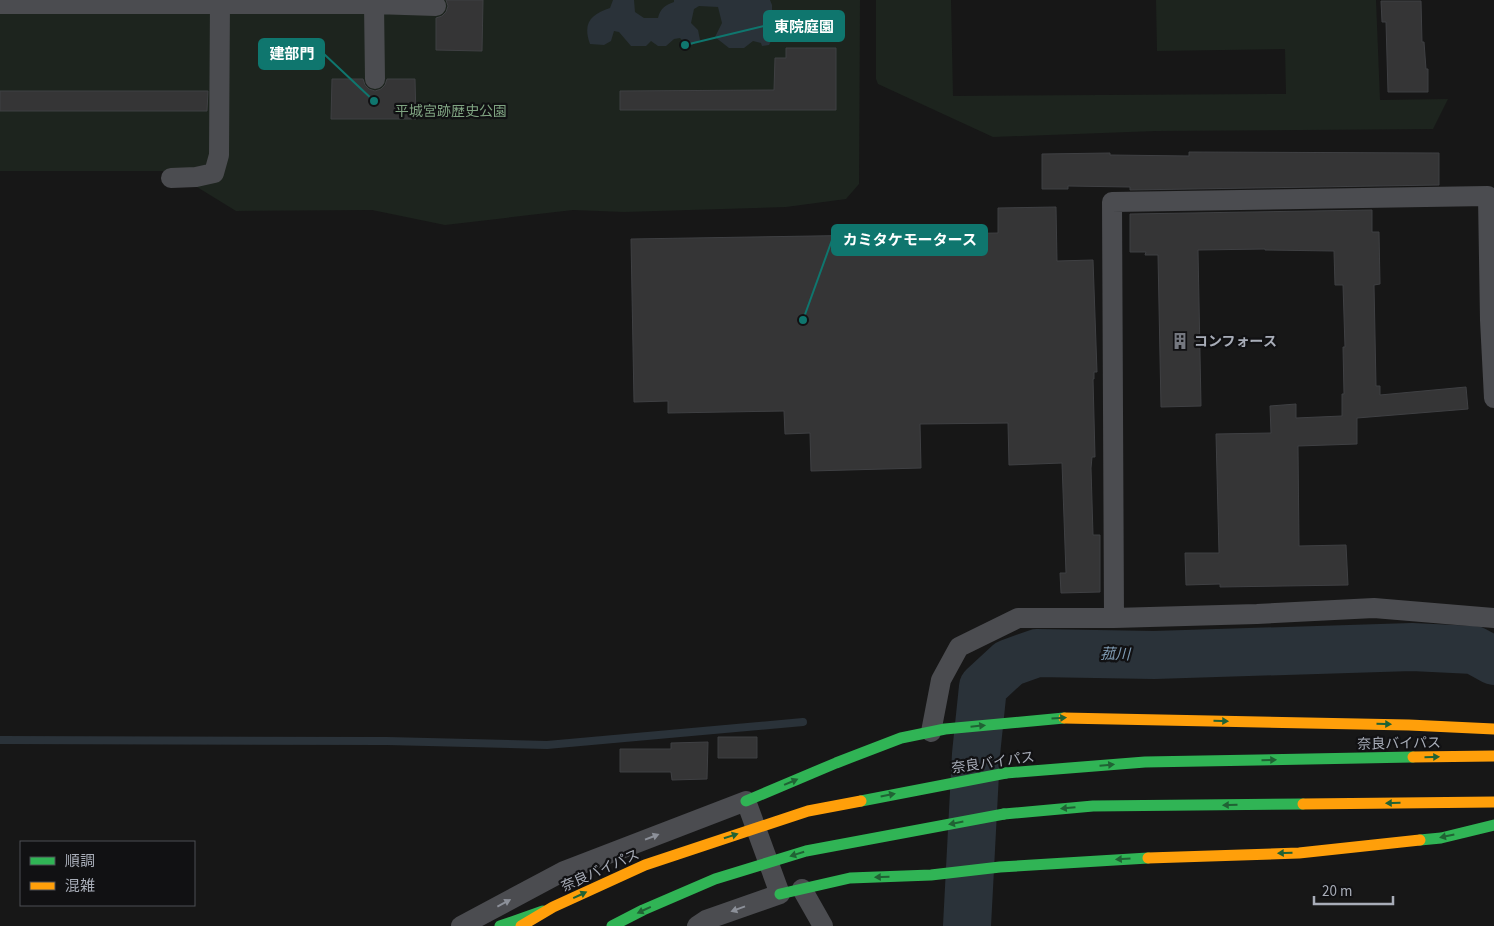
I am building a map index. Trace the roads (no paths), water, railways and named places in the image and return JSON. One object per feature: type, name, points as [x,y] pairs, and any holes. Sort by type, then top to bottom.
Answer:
[{"type":"highway","points":[[746,801],[892,741],[938,730],[1010,722],[1065,718],[1409,725],[1494,729]]},
{"type":"highway","name":"奈良バイパス","points":[[521,926],[553,907],[645,865],[808,811],[1006,773],[1145,762],[1494,756]]},
{"type":"highway","points":[[612,926],[643,910],[715,879],[806,851],[1004,814],[1093,806],[1494,802]]},
{"type":"highway","points":[[780,894],[850,878],[931,875],[1000,867],[1163,857],[1299,853],[1441,838],[1494,825]]},
{"type":"highway","points":[[500,926],[553,907]]},
{"type":"street","points":[[171,178],[196,177],[214,173],[219,156],[220,2]]},
{"type":"street","points":[[0,4],[220,2],[436,6]]},
{"type":"street","points":[[374,4],[375,79]]},
{"type":"street","points":[[1114,618],[1112,202],[1488,196],[1490,320],[1494,398]]},
{"type":"street","points":[[938,730],[941,680],[959,647],[1018,618],[1114,618],[1257,614],[1374,608],[1494,618]]},
{"type":"street","points":[[461,926],[564,871],[746,801],[780,894],[706,920],[697,926]]},
{"type":"street","points":[[802,889],[823,926]]},
{"type":"waterway","name":"菰川","points":[[967,926],[976,754],[983,687],[1009,663],[1037,653],[1154,655],[1412,647],[1474,650],[1494,661]]},
{"type":"waterway","points":[[0,740],[387,741],[547,745],[803,722]]},
{"type":"place","name":"東院庭園","points":[[685,45]]},
{"type":"place","name":"建部門","points":[[374,101]]},
{"type":"place","name":"カミタケモータース","points":[[803,320]]},
{"type":"place","name":"コンフォース","points":[[1180,341]]},
{"type":"park label","name":"平城宮跡歴史公園","points":[[451,111]]}]
